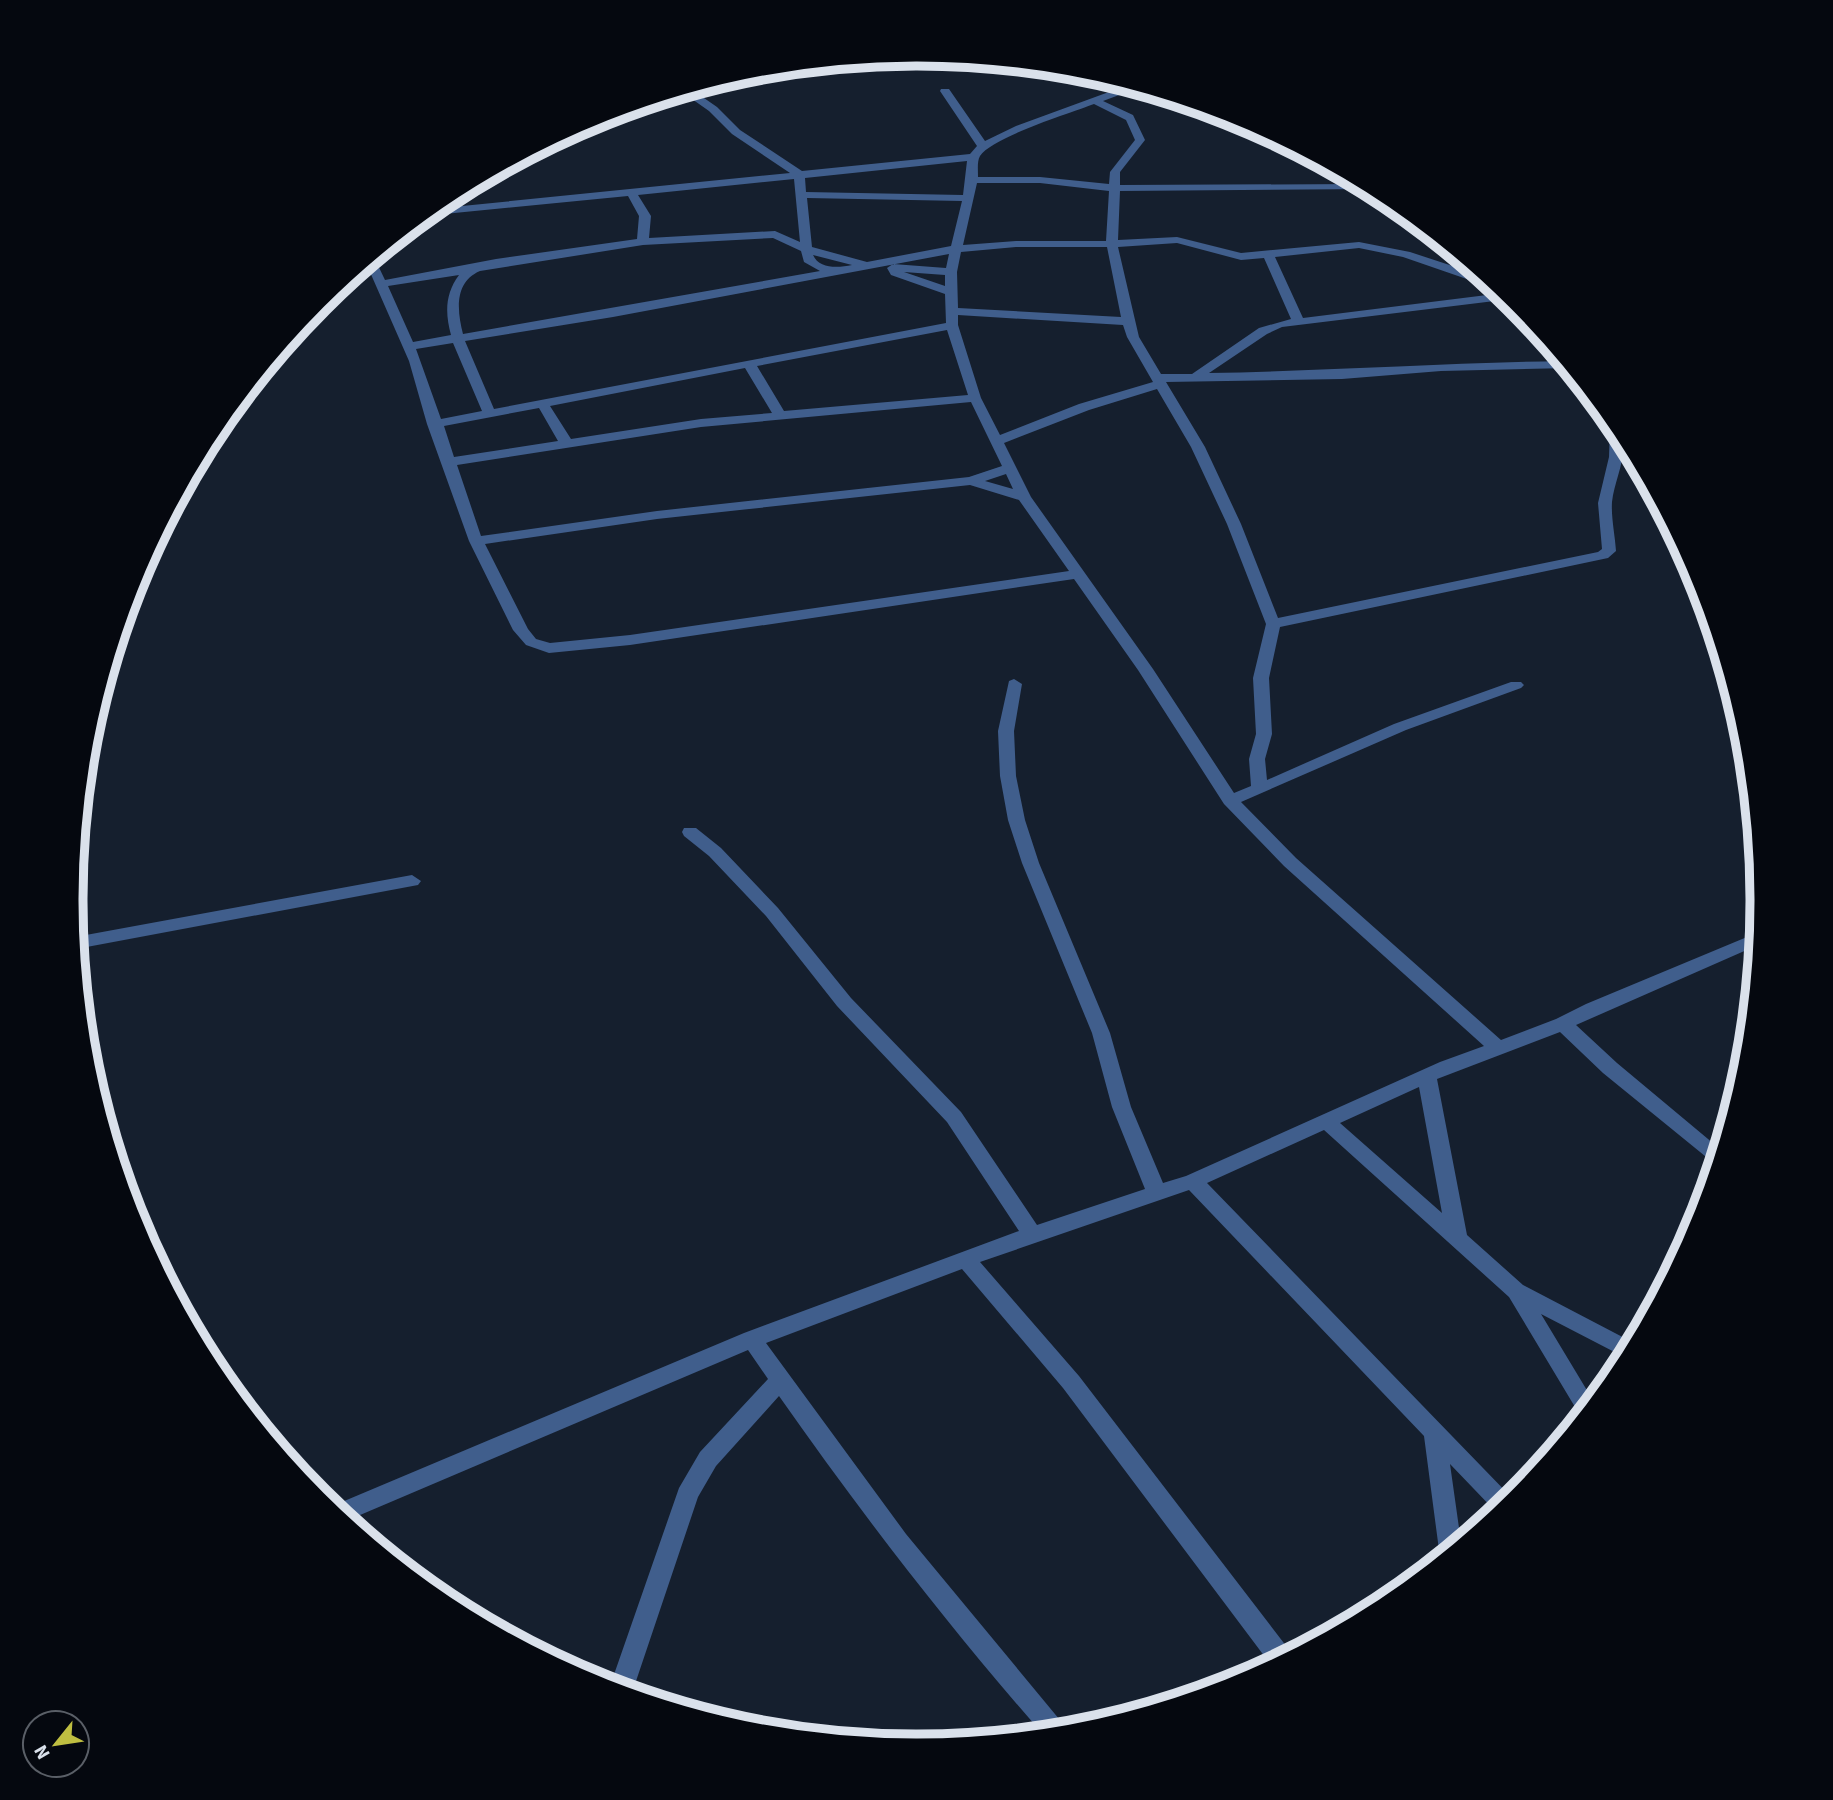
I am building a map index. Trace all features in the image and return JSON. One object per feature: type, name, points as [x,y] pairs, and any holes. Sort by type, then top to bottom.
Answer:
[{"type":"street","points":[[945,91],[983,146]]},
{"type":"street","points":[[800,195],[881,181],[973,157],[983,146],[1117,92]]},
{"type":"street","points":[[696,97],[736,132],[799,174]]},
{"type":"street","points":[[1093,100],[1128,116],[1138,127],[1140,140],[1116,167],[1112,244],[1126,321],[1198,447],[1234,524],[1273,624],[1261,678],[1264,734],[1257,759],[1259,789]]},
{"type":"street","points":[[973,157],[972,180],[951,272],[953,325],[975,397],[1024,497],[1080,574],[1230,800],[1290,863],[1389,948],[1497,1047]]},
{"type":"street","points":[[799,174],[811,264],[838,272]]},
{"type":"street","points":[[448,211],[799,174],[881,181],[966,198]]},
{"type":"street","points":[[972,180],[1040,180],[1116,188],[1348,187]]},
{"type":"street","points":[[631,192],[645,216],[643,242]]},
{"type":"street","points":[[381,284],[520,259],[643,242],[759,233],[786,238],[808,250],[874,266],[951,292]]},
{"type":"street","points":[[409,346],[614,313],[956,249],[1016,244],[1112,244],[1177,240],[1224,254],[1268,255],[1344,246],[1378,248],[1470,276]]},
{"type":"street","points":[[1268,255],[1298,321]]},
{"type":"street","points":[[874,266],[951,272]]},
{"type":"street","points":[[374,268],[409,346],[476,541],[521,629],[531,642],[549,648],[630,640],[1080,574]]},
{"type":"street","points":[[472,269],[463,276],[451,298],[457,338],[490,414]]},
{"type":"street","points":[[1198,376],[1272,326],[1492,298]]},
{"type":"street","points":[[953,310],[1044,318],[1126,321]]},
{"type":"street","points":[[434,425],[953,325]]},
{"type":"street","points":[[748,364],[780,415]]},
{"type":"street","points":[[998,441],[1046,420],[1132,392],[1198,376],[1342,375],[1441,367],[1555,365]]},
{"type":"street","points":[[447,462],[701,423],[975,397]]},
{"type":"street","points":[[543,404],[567,444]]},
{"type":"street","points":[[1273,624],[1603,555],[1609,551],[1605,503],[1616,447]]},
{"type":"street","points":[[476,541],[670,514],[971,481],[1011,468]]},
{"type":"street","points":[[971,481],[1024,497]]},
{"type":"street","points":[[1014,684],[1005,735],[1014,819],[1029,867],[1055,919],[1102,1034],[1135,1147],[1157,1193]]},
{"type":"street","points":[[1230,800],[1400,727],[1516,685]]},
{"type":"street","points":[[690,832],[715,852],[764,903],[844,1002],[954,1117],[1032,1234]]},
{"type":"street","points":[[85,941],[412,881]]},
{"type":"street","points":[[349,1510],[752,1339],[965,1258],[1193,1181],[1427,1076],[1563,1024],[1593,1008],[1748,942]]},
{"type":"street","points":[[1563,1024],[1610,1068],[1711,1152]]},
{"type":"street","points":[[1427,1076],[1457,1238]]},
{"type":"street","points":[[1327,1122],[1516,1291],[1620,1346]]},
{"type":"street","points":[[1193,1181],[1497,1497]]},
{"type":"street","points":[[965,1258],[1078,1391],[1276,1652]]},
{"type":"street","points":[[1516,1291],[1582,1402]]},
{"type":"street","points":[[752,1339],[887,1531],[1049,1722]]},
{"type":"street","points":[[624,1680],[687,1495],[708,1459],[780,1380]]},
{"type":"street","points":[[1434,1430],[1450,1540]]}]
